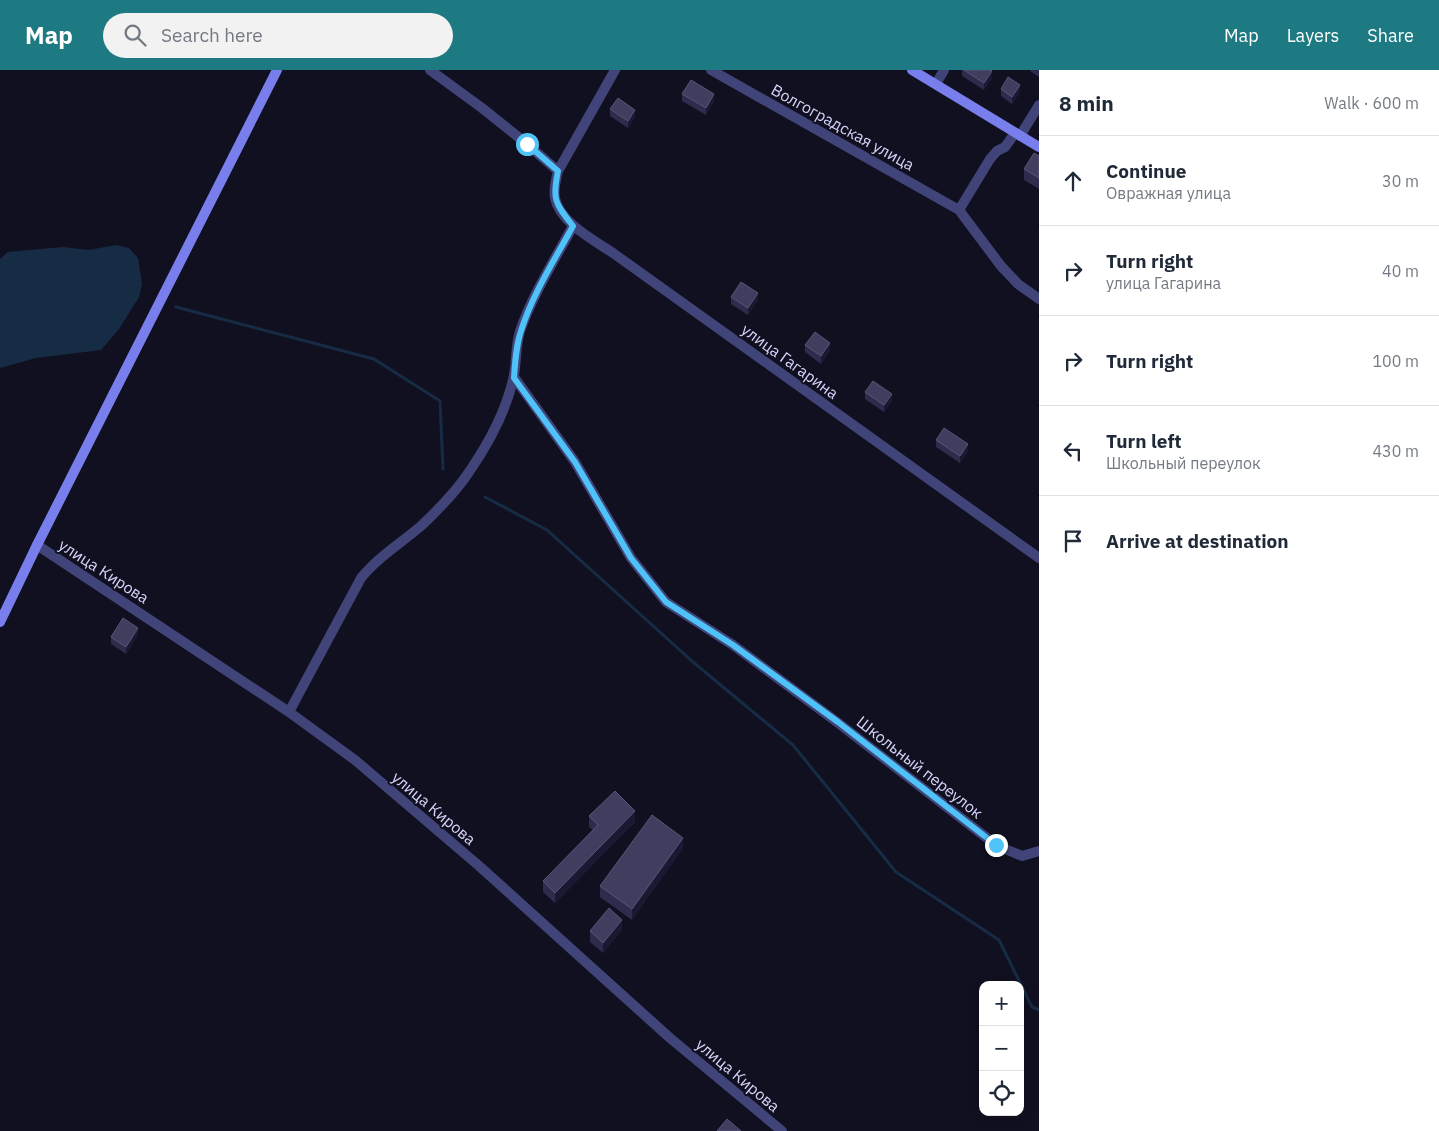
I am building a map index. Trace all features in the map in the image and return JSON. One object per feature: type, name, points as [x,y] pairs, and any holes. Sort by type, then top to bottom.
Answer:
[{"type":"main road","points":[[0,622],[277,70]]},
{"type":"main road","points":[[912,70],[1039,147]]},
{"type":"street","points":[[430,70],[482,108],[558,171],[615,70]]},
{"type":"street","name":"Волгоградская улица","points":[[711,70],[959,210]]},
{"type":"street","points":[[936,84],[944,70]]},
{"type":"street","points":[[1039,105],[1017,134],[990,159],[959,210],[1001,266],[1018,284],[1039,299]]},
{"type":"street","name":"улица Гагарина","points":[[558,171],[555,199],[573,226],[1039,558]]},
{"type":"street","points":[[289,712],[361,578],[368,569],[421,526],[452,494],[469,473],[500,421],[514,378],[516,350],[520,332],[529,310],[573,226]]},
{"type":"street","name":"Школьный переулок","points":[[514,378],[575,462],[631,558],[666,602],[733,645],[838,722],[996,845],[1022,856],[1039,851]]},
{"type":"street","name":"улица Кирова","points":[[38,545],[289,712],[355,760],[478,865],[670,1038],[782,1131]]},
{"type":"water","points":[[116,245],[129,248],[138,258],[142,284],[139,297],[119,329],[101,350],[36,358],[0,368],[0,259],[8,252],[63,247],[89,250]]},
{"type":"building","points":[[964,70],[991,70],[992,71],[984,83]]},
{"type":"building","points":[[1008,77],[1020,85],[1012,97],[1001,89]]},
{"type":"building","points":[[691,80],[714,94],[706,108],[682,94]]},
{"type":"building","points":[[618,98],[635,110],[628,121],[610,109]]},
{"type":"building","points":[[1034,153],[1039,156],[1039,178],[1024,169]]},
{"type":"building","points":[[741,282],[758,293],[748,308],[731,297]]},
{"type":"building","points":[[815,332],[830,343],[821,356],[805,345]]},
{"type":"building","points":[[873,381],[892,394],[884,405],[865,392]]},
{"type":"building","points":[[944,428],[968,444],[960,456],[936,440]]},
{"type":"building","points":[[123,618],[138,628],[126,647],[111,637]]},
{"type":"building","points":[[615,791],[635,811],[555,893],[543,881],[598,825],[589,816]]},
{"type":"building","points":[[652,815],[683,838],[632,909],[600,886]]},
{"type":"building","points":[[609,908],[622,920],[603,943],[590,931]]},
{"type":"building","points":[[727,1119],[741,1131],[717,1131]]},
{"type":"waterway","points":[[176,307],[374,359],[440,401],[443,469]]},
{"type":"waterway","points":[[485,497],[547,530],[693,662],[793,745],[896,872],[999,940],[1032,1007],[1039,1010]]},
{"type":"route","points":[[527,144],[558,171],[555,199],[573,226],[529,310],[520,332],[516,350],[514,378],[575,462],[631,558],[666,602],[733,645],[838,722],[996,845]]}]
